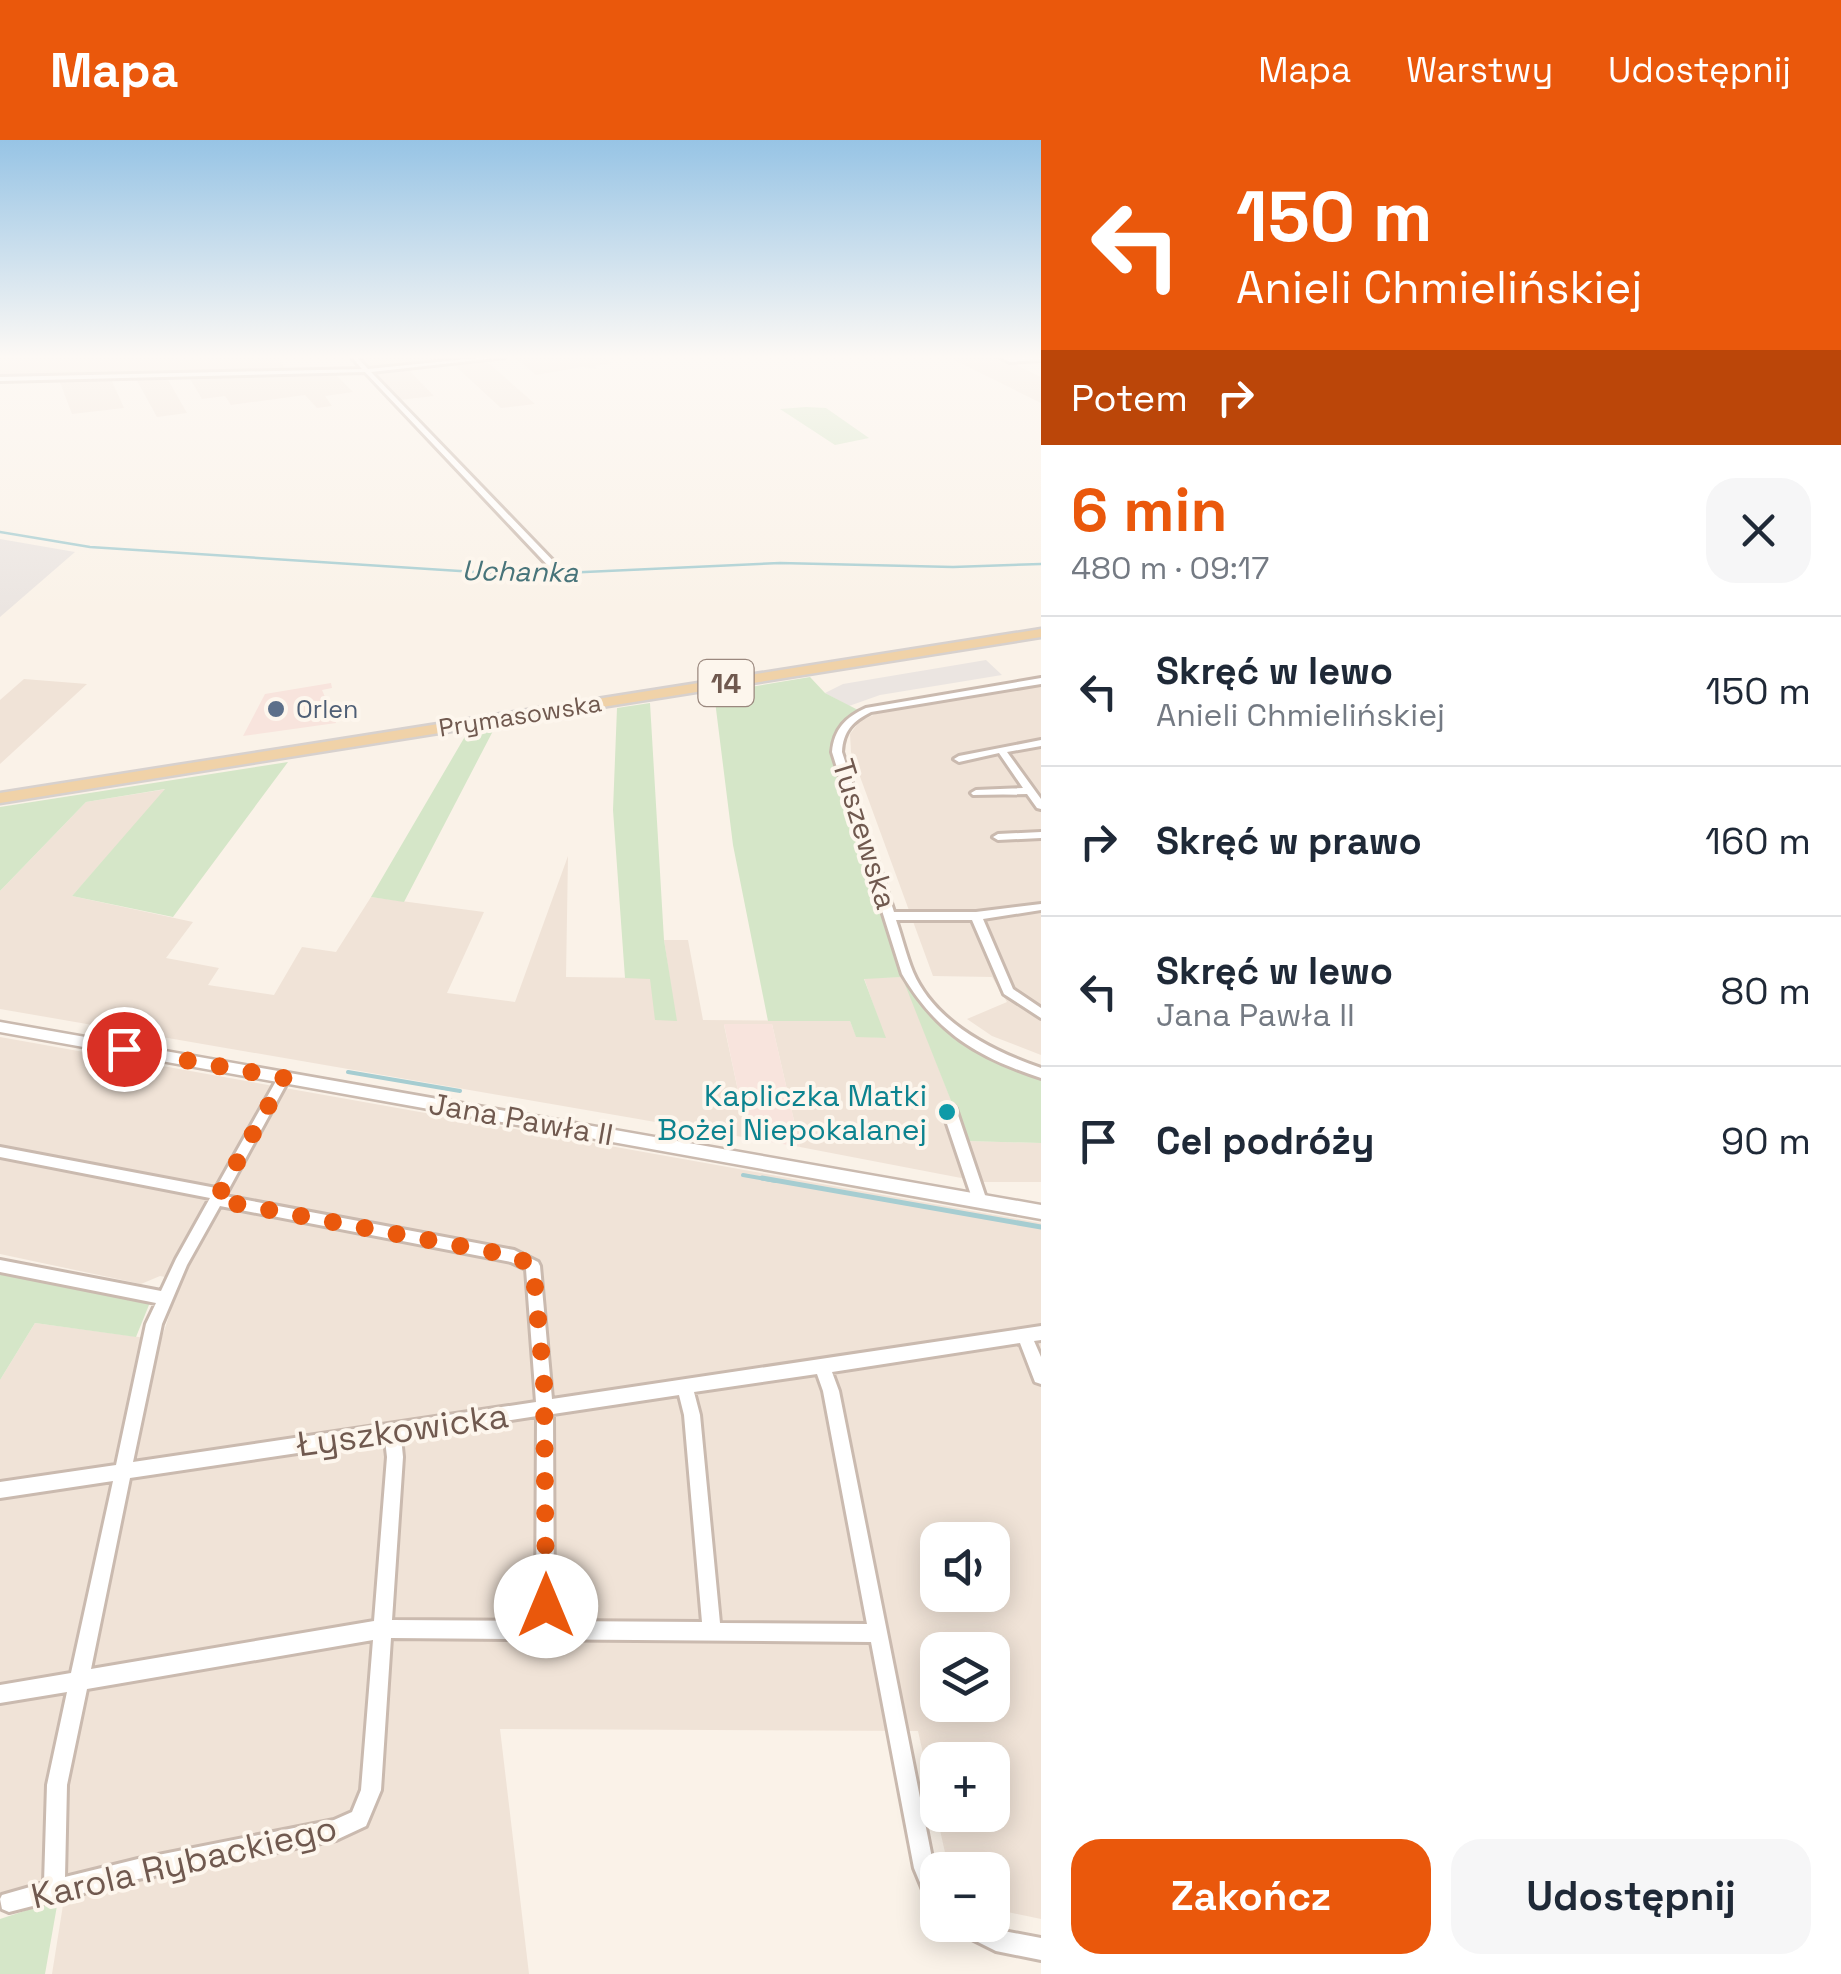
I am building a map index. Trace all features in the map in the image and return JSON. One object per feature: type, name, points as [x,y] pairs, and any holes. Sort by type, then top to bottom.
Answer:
[{"type":"main road","name":"Prymasowska","points":[[0,798],[1041,633]]},
{"type":"street","points":[[434,441],[557,570]]},
{"type":"street","name":"Tuszewska","points":[[1038,685],[870,710],[856,716],[840,732],[837,752],[908,974],[936,1016],[981,1050],[1041,1073]]},
{"type":"street","points":[[959,759],[1041,743]]},
{"type":"street","points":[[1001,750],[1041,806]]},
{"type":"street","points":[[976,793],[1028,791]]},
{"type":"street","points":[[998,837],[1041,835]]},
{"type":"street","points":[[890,916],[976,916],[1041,907]]},
{"type":"street","points":[[976,916],[1008,991],[1041,1014]]},
{"type":"street","name":"Jana Pawła II","points":[[0,1027],[1041,1212]]},
{"type":"street","points":[[54,1888],[57,1784],[76,1681],[120,1471],[163,1298],[284,1078]]},
{"type":"street","points":[[948,1109],[980,1200]]},
{"type":"street","points":[[0,1152],[514,1256],[533,1266],[544,1410],[545,1630]]},
{"type":"street","points":[[0,1266],[163,1298]]},
{"type":"street","points":[[1033,1334],[1041,1377]]},
{"type":"street","name":"Łyszkowicka","points":[[0,1490],[1033,1334]]},
{"type":"street","points":[[822,1366],[831,1390],[921,1852]]},
{"type":"street","points":[[685,1388],[692,1415],[712,1632]]},
{"type":"street","points":[[383,1629],[395,1457],[392,1432]]},
{"type":"street","points":[[0,1694],[383,1629],[878,1633]]},
{"type":"street","name":"Karola Rybackiego","points":[[10,1902],[54,1888],[336,1830],[358,1819],[370,1790],[383,1629]]},
{"type":"street","points":[[1006,1942],[1041,1949]]},
{"type":"shaded area","points":[[0,539],[75,552],[0,617]]},
{"type":"shaded area","points":[[986,660],[1002,675],[880,695],[849,706],[825,693],[843,684]]},
{"type":"shaded area","points":[[24,679],[87,684],[0,764],[0,700]]},
{"type":"shaded area","points":[[331,683],[332,688],[322,690],[336,723],[243,736],[265,694]]},
{"type":"shaded area","points":[[1041,684],[1041,1055],[992,1036],[967,1019],[1007,1002],[992,977],[933,976],[851,752],[850,734],[860,721],[880,712]]},
{"type":"shaded area","points":[[167,789],[72,896],[193,922],[166,958],[219,968],[208,985],[274,995],[302,947],[336,952],[371,897],[484,912],[447,993],[515,1002],[568,856],[566,977],[650,978],[676,1021],[664,940],[688,940],[703,1020],[850,1021],[856,1036],[885,1038],[864,978],[903,977],[967,1141],[1041,1143],[1041,1182],[982,1182],[800,1147],[772,1024],[724,1025],[748,1138],[0,1009],[0,891],[86,802]]},
{"type":"shaded area","points":[[724,1024],[772,1024],[800,1147],[748,1138]]},
{"type":"shaded area","points":[[0,1037],[1041,1223],[1041,1919],[1010,1913],[1010,1852],[945,1852],[940,1832],[1010,1832],[1010,1742],[920,1742],[918,1731],[500,1729],[529,1974],[52,1974],[67,1880],[0,1901],[0,1380],[35,1323],[161,1340],[181,1280],[160,1276],[141,1284],[0,1254]]},
{"type":"green space","points":[[810,677],[825,693],[858,710],[835,731],[831,749],[903,977],[929,1014],[962,1042],[1041,1080],[1041,1143],[967,1141],[902,977],[864,979],[886,1038],[856,1037],[850,1021],[768,1021],[733,845],[714,693]]},
{"type":"green space","points":[[650,703],[664,940],[677,1021],[655,1020],[650,979],[625,978],[613,810],[617,708]]},
{"type":"green space","points":[[494,729],[404,902],[371,897],[467,733]]},
{"type":"green space","points":[[288,762],[173,917],[72,896],[165,789],[86,802],[0,891],[0,807]]},
{"type":"green space","points":[[0,1270],[153,1295],[136,1337],[35,1323],[0,1380]]},
{"type":"green space","points":[[58,1900],[45,1974],[0,1974],[0,1919]]},
{"type":"waterway","name":"Uchanka","points":[[0,532],[90,547],[520,575],[780,563],[953,567],[1041,564]]},
{"type":"waterway","points":[[348,1072],[460,1091]]},
{"type":"waterway","points":[[743,1175],[776,1181]]},
{"type":"waterway","points":[[762,1178],[1041,1227]]},
{"type":"place","name":"Orlen","points":[[276,709]]},
{"type":"place","name":"Kapliczka Matki Bożej Niepokalanej","points":[[947,1112]]},
{"type":"route","points":[[124,1049],[284,1078],[216,1200],[514,1256],[533,1266],[544,1382],[546,1606]]}]
